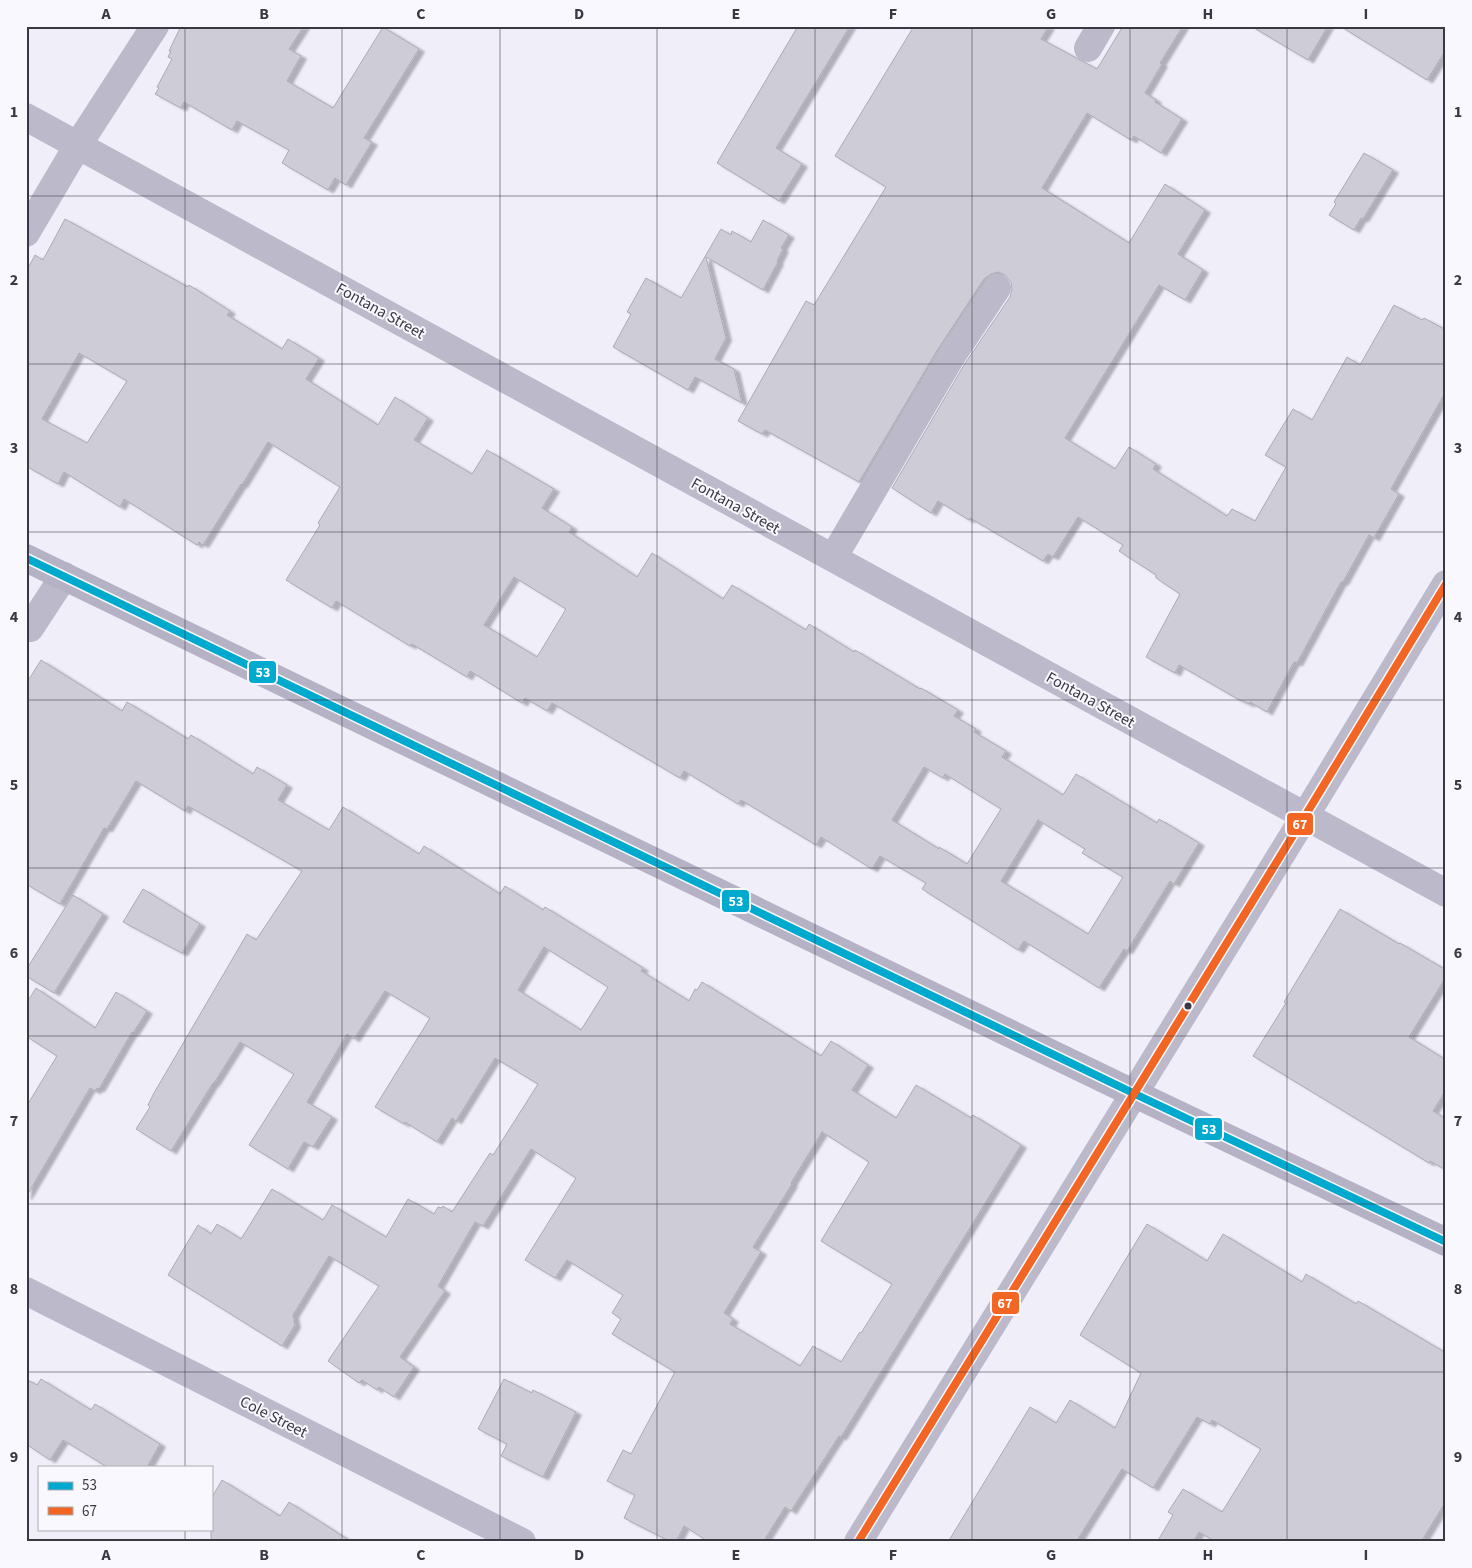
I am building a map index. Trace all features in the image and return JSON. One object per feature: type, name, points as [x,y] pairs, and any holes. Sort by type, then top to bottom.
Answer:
[{"type":"main road","points":[[26,558],[1133,1093],[1446,1242]]},
{"type":"street","points":[[26,233],[78,145],[155,26]]},
{"type":"street","name":"Fontana Street","points":[[26,117],[1446,893]]},
{"type":"street","points":[[833,558],[951,357],[997,288]]},
{"type":"street","points":[[30,628],[64,576]]},
{"type":"street","points":[[858,1542],[1446,584]]},
{"type":"street","name":"Cole Street","points":[[26,1291],[522,1542]]},
{"type":"building","points":[[181,26],[304,26],[289,49],[301,56],[287,81],[333,108],[383,27],[419,49],[364,138],[372,142],[346,185],[335,178],[328,190],[282,163],[289,150],[237,121],[232,130],[184,102],[181,108],[155,94],[172,59],[168,57],[171,51],[169,51]]},
{"type":"building","points":[[798,26],[850,26],[776,148],[802,164],[779,201],[717,163]]},
{"type":"building","points":[[914,26],[1049,26],[1041,39],[1097,69],[1123,26],[1183,26],[1160,63],[1162,64],[1145,93],[1156,100],[1155,102],[1182,119],[1161,153],[1134,136],[1131,140],[1087,113],[1042,188],[1129,243],[1165,184],[1205,210],[1178,254],[1203,270],[1185,300],[1159,285],[1065,438],[1115,469],[1129,447],[1156,464],[1153,469],[1227,516],[1232,509],[1255,521],[1286,467],[1265,455],[1293,409],[1312,420],[1347,357],[1360,365],[1394,305],[1446,330],[1446,391],[1391,489],[1399,494],[1374,538],[1369,535],[1297,663],[1294,662],[1267,712],[1250,702],[1249,704],[1236,698],[1179,665],[1175,673],[1146,657],[1180,594],[1156,578],[1156,575],[1119,551],[1123,545],[1078,517],[1053,557],[1048,554],[1043,561],[938,501],[931,513],[892,488],[964,365],[1010,297],[1011,282],[1005,275],[998,272],[984,279],[938,349],[859,482],[765,430],[762,434],[738,421],[806,301],[814,305],[886,187],[835,156]]},
{"type":"building","points":[[1251,26],[1328,26],[1308,60]]},
{"type":"building","points":[[1340,26],[1446,26],[1446,50],[1427,80]]},
{"type":"building","points":[[1364,153],[1393,170],[1363,219],[1361,218],[1354,230],[1329,215],[1336,204],[1334,202]]},
{"type":"building","points":[[65,219],[188,287],[189,285],[230,311],[227,315],[282,349],[288,339],[319,358],[306,379],[378,425],[395,397],[428,418],[414,440],[472,474],[487,450],[554,489],[542,508],[572,527],[569,532],[637,577],[652,553],[723,599],[732,585],[806,630],[809,624],[854,652],[855,650],[958,710],[954,716],[976,729],[974,732],[1006,751],[1002,757],[1063,795],[1076,774],[1157,823],[1159,819],[1199,843],[1174,884],[1170,881],[1127,951],[1124,949],[1099,988],[1024,941],[1018,950],[922,889],[926,883],[880,856],[872,869],[821,837],[816,845],[741,800],[738,804],[684,771],[680,778],[552,703],[547,711],[525,698],[522,703],[470,671],[467,677],[412,644],[410,646],[336,601],[332,608],[286,580],[320,525],[318,523],[340,487],[268,442],[203,545],[199,542],[197,545],[124,499],[120,507],[64,472],[58,484],[26,466],[26,272],[35,255],[43,260]],"holes":[[[79,353],[127,381],[87,443],[42,419]],[[514,577],[566,609],[537,657],[484,625]],[[924,767],[943,778],[945,774],[1001,809],[967,864],[892,820]],[[1038,820],[1085,849],[1082,853],[1123,877],[1088,934],[1001,881]]]},
{"type":"building","points":[[763,220],[789,235],[781,248],[783,249],[778,262],[763,290],[706,257],[726,338],[715,359],[734,369],[742,403],[695,377],[688,390],[613,347],[631,314],[627,312],[646,278],[681,298],[721,229],[731,235],[732,231],[751,242]]},
{"type":"building","points":[[41,660],[122,711],[127,702],[188,739],[191,735],[253,774],[257,767],[287,785],[278,800],[329,830],[343,807],[419,854],[424,846],[500,894],[505,886],[543,910],[545,907],[643,968],[641,971],[689,1001],[695,989],[697,990],[702,982],[821,1056],[831,1041],[868,1065],[852,1090],[896,1118],[916,1085],[971,1118],[973,1115],[1021,1145],[841,1437],[839,1436],[791,1511],[785,1507],[763,1542],[709,1542],[684,1526],[676,1542],[671,1542],[624,1518],[635,1495],[607,1481],[623,1450],[631,1454],[675,1372],[612,1334],[621,1319],[612,1313],[623,1295],[567,1260],[555,1278],[525,1260],[576,1178],[531,1149],[483,1226],[475,1222],[438,1286],[445,1291],[400,1357],[414,1367],[394,1397],[379,1387],[377,1390],[362,1380],[359,1383],[328,1361],[379,1286],[329,1256],[293,1315],[295,1325],[282,1346],[168,1275],[198,1225],[211,1234],[217,1224],[241,1239],[272,1189],[323,1220],[332,1205],[386,1237],[408,1199],[434,1214],[438,1207],[442,1208],[443,1206],[452,1212],[490,1153],[493,1155],[538,1084],[495,1058],[456,1121],[452,1118],[437,1142],[405,1122],[404,1124],[375,1107],[430,1018],[385,991],[354,1039],[347,1034],[307,1102],[332,1117],[313,1147],[304,1142],[288,1169],[249,1145],[294,1074],[240,1042],[171,1151],[136,1129],[150,1107],[148,1105],[154,1093],[247,934],[256,940],[302,871],[188,806],[185,811],[136,781],[107,829],[104,828],[60,904],[26,884],[26,684]],"holes":[[[544,947],[608,987],[581,1030],[518,990]],[[822,1132],[869,1162],[821,1241],[892,1284],[841,1362],[813,1346],[800,1366],[730,1324],[733,1319],[724,1313],[761,1252],[753,1247]]]},
{"type":"building","points":[[143,889],[200,924],[182,953],[123,922]]},
{"type":"building","points":[[73,895],[103,914],[54,993],[26,976],[26,970]]},
{"type":"building","points":[[1340,909],[1446,970],[1446,977],[1409,1037],[1446,1060],[1446,1090],[1433,1111],[1446,1119],[1446,1170],[1430,1161],[1429,1163],[1253,1056]]},
{"type":"building","points":[[36,988],[95,1028],[116,992],[147,1011],[132,1032],[99,1089],[97,1088],[95,1091],[90,1088],[26,1197],[26,1107],[57,1056],[26,1036],[26,1004]]},
{"type":"building","points":[[1147,1224],[1207,1261],[1223,1234],[1302,1282],[1306,1274],[1356,1304],[1358,1301],[1446,1353],[1446,1501],[1421,1542],[1216,1542],[1199,1532],[1193,1542],[1157,1542],[1173,1515],[1168,1512],[1183,1489],[1222,1512],[1261,1449],[1212,1420],[1210,1424],[1197,1417],[1153,1488],[1122,1469],[1076,1542],[948,1542],[1030,1407],[1056,1423],[1070,1400],[1115,1428],[1141,1373],[1080,1335]]},
{"type":"building","points":[[26,1379],[37,1385],[41,1379],[91,1410],[95,1404],[160,1444],[148,1466],[105,1466],[63,1440],[50,1460],[26,1444]]},
{"type":"building","points":[[504,1379],[532,1393],[533,1390],[576,1412],[543,1477],[501,1456],[507,1444],[478,1429]]},
{"type":"building","points":[[222,1480],[280,1516],[289,1502],[352,1542],[211,1542],[212,1497]]},
{"type":"transit line","name":"53","points":[[26,558],[1133,1093],[1446,1242]]},
{"type":"transit line","name":"67","points":[[858,1542],[1446,584]]}]
